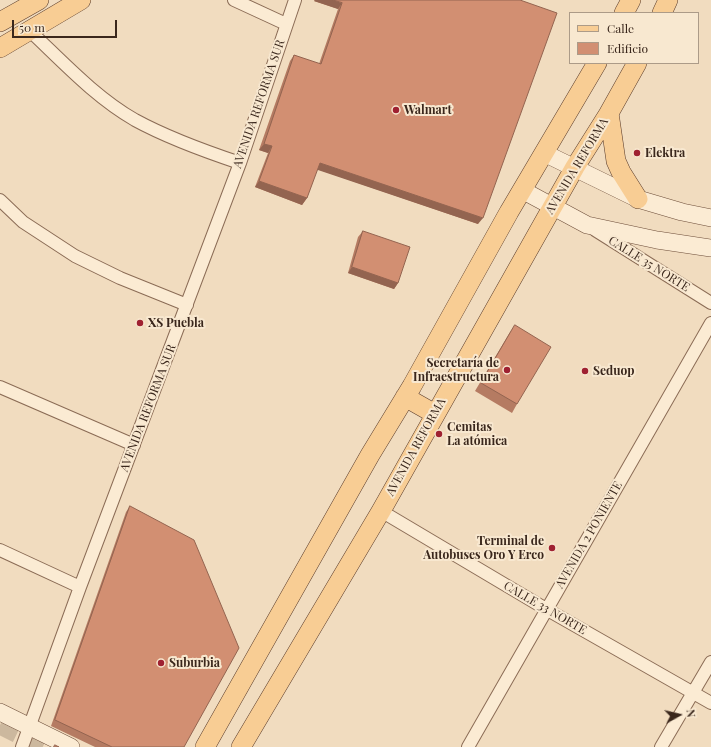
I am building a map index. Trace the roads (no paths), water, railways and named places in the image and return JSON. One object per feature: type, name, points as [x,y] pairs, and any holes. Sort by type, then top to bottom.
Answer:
[{"type":"main road","points":[[0,22],[38,0]]},
{"type":"main road","points":[[0,48],[81,0]]},
{"type":"main road","points":[[625,12],[631,0]]},
{"type":"main road","points":[[662,12],[668,0]]},
{"type":"main road","points":[[205,747],[370,455],[405,397],[522,190],[596,64]]},
{"type":"main road","name":"AVENIDA REFORMA","points":[[241,747],[381,511],[552,207],[609,113],[636,64]]},
{"type":"main road","points":[[609,113],[616,161],[638,199]]},
{"type":"main road","points":[[544,153],[638,199],[682,212],[711,218]]},
{"type":"main road","points":[[522,190],[587,225],[657,240],[711,248]]},
{"type":"main road","points":[[405,397],[435,414]]},
{"type":"main road","points":[[0,712],[71,747]]},
{"type":"street","points":[[234,0],[286,24]]},
{"type":"street","name":"AVENIDA REFORMA SUR","points":[[22,747],[80,587],[240,163],[295,0]]},
{"type":"street","points":[[30,31],[92,90],[135,119],[186,144],[240,163]]},
{"type":"street","points":[[0,200],[23,222],[75,256],[120,278],[187,305]]},
{"type":"street","name":"CALLE 35 NORTE","points":[[587,225],[711,303]]},
{"type":"street","name":"AVENIDA 2 PONIENTE","points":[[468,747],[711,323]]},
{"type":"street","points":[[0,387],[134,445]]},
{"type":"street","name":"CALLE 33 NORTE","points":[[381,511],[546,609],[711,703]]},
{"type":"street","points":[[0,550],[80,587]]},
{"type":"street","points":[[662,747],[711,662]]},
{"type":"tunnel","points":[[0,725],[45,747]]},
{"type":"place","name":"Walmart","points":[[396,110]]},
{"type":"place","name":"Elektra","points":[[637,153]]},
{"type":"place","name":"XS Puebla","points":[[140,323]]},
{"type":"place","name":"Secretaría de Infraestructura","points":[[507,370]]},
{"type":"place","name":"Seduop","points":[[585,371]]},
{"type":"place","name":"Cemitas La atómica","points":[[439,434]]},
{"type":"place","name":"Terminal de Autobuses Oro Y Erco","points":[[552,548]]},
{"type":"place","name":"Suburbia","points":[[161,663]]}]
